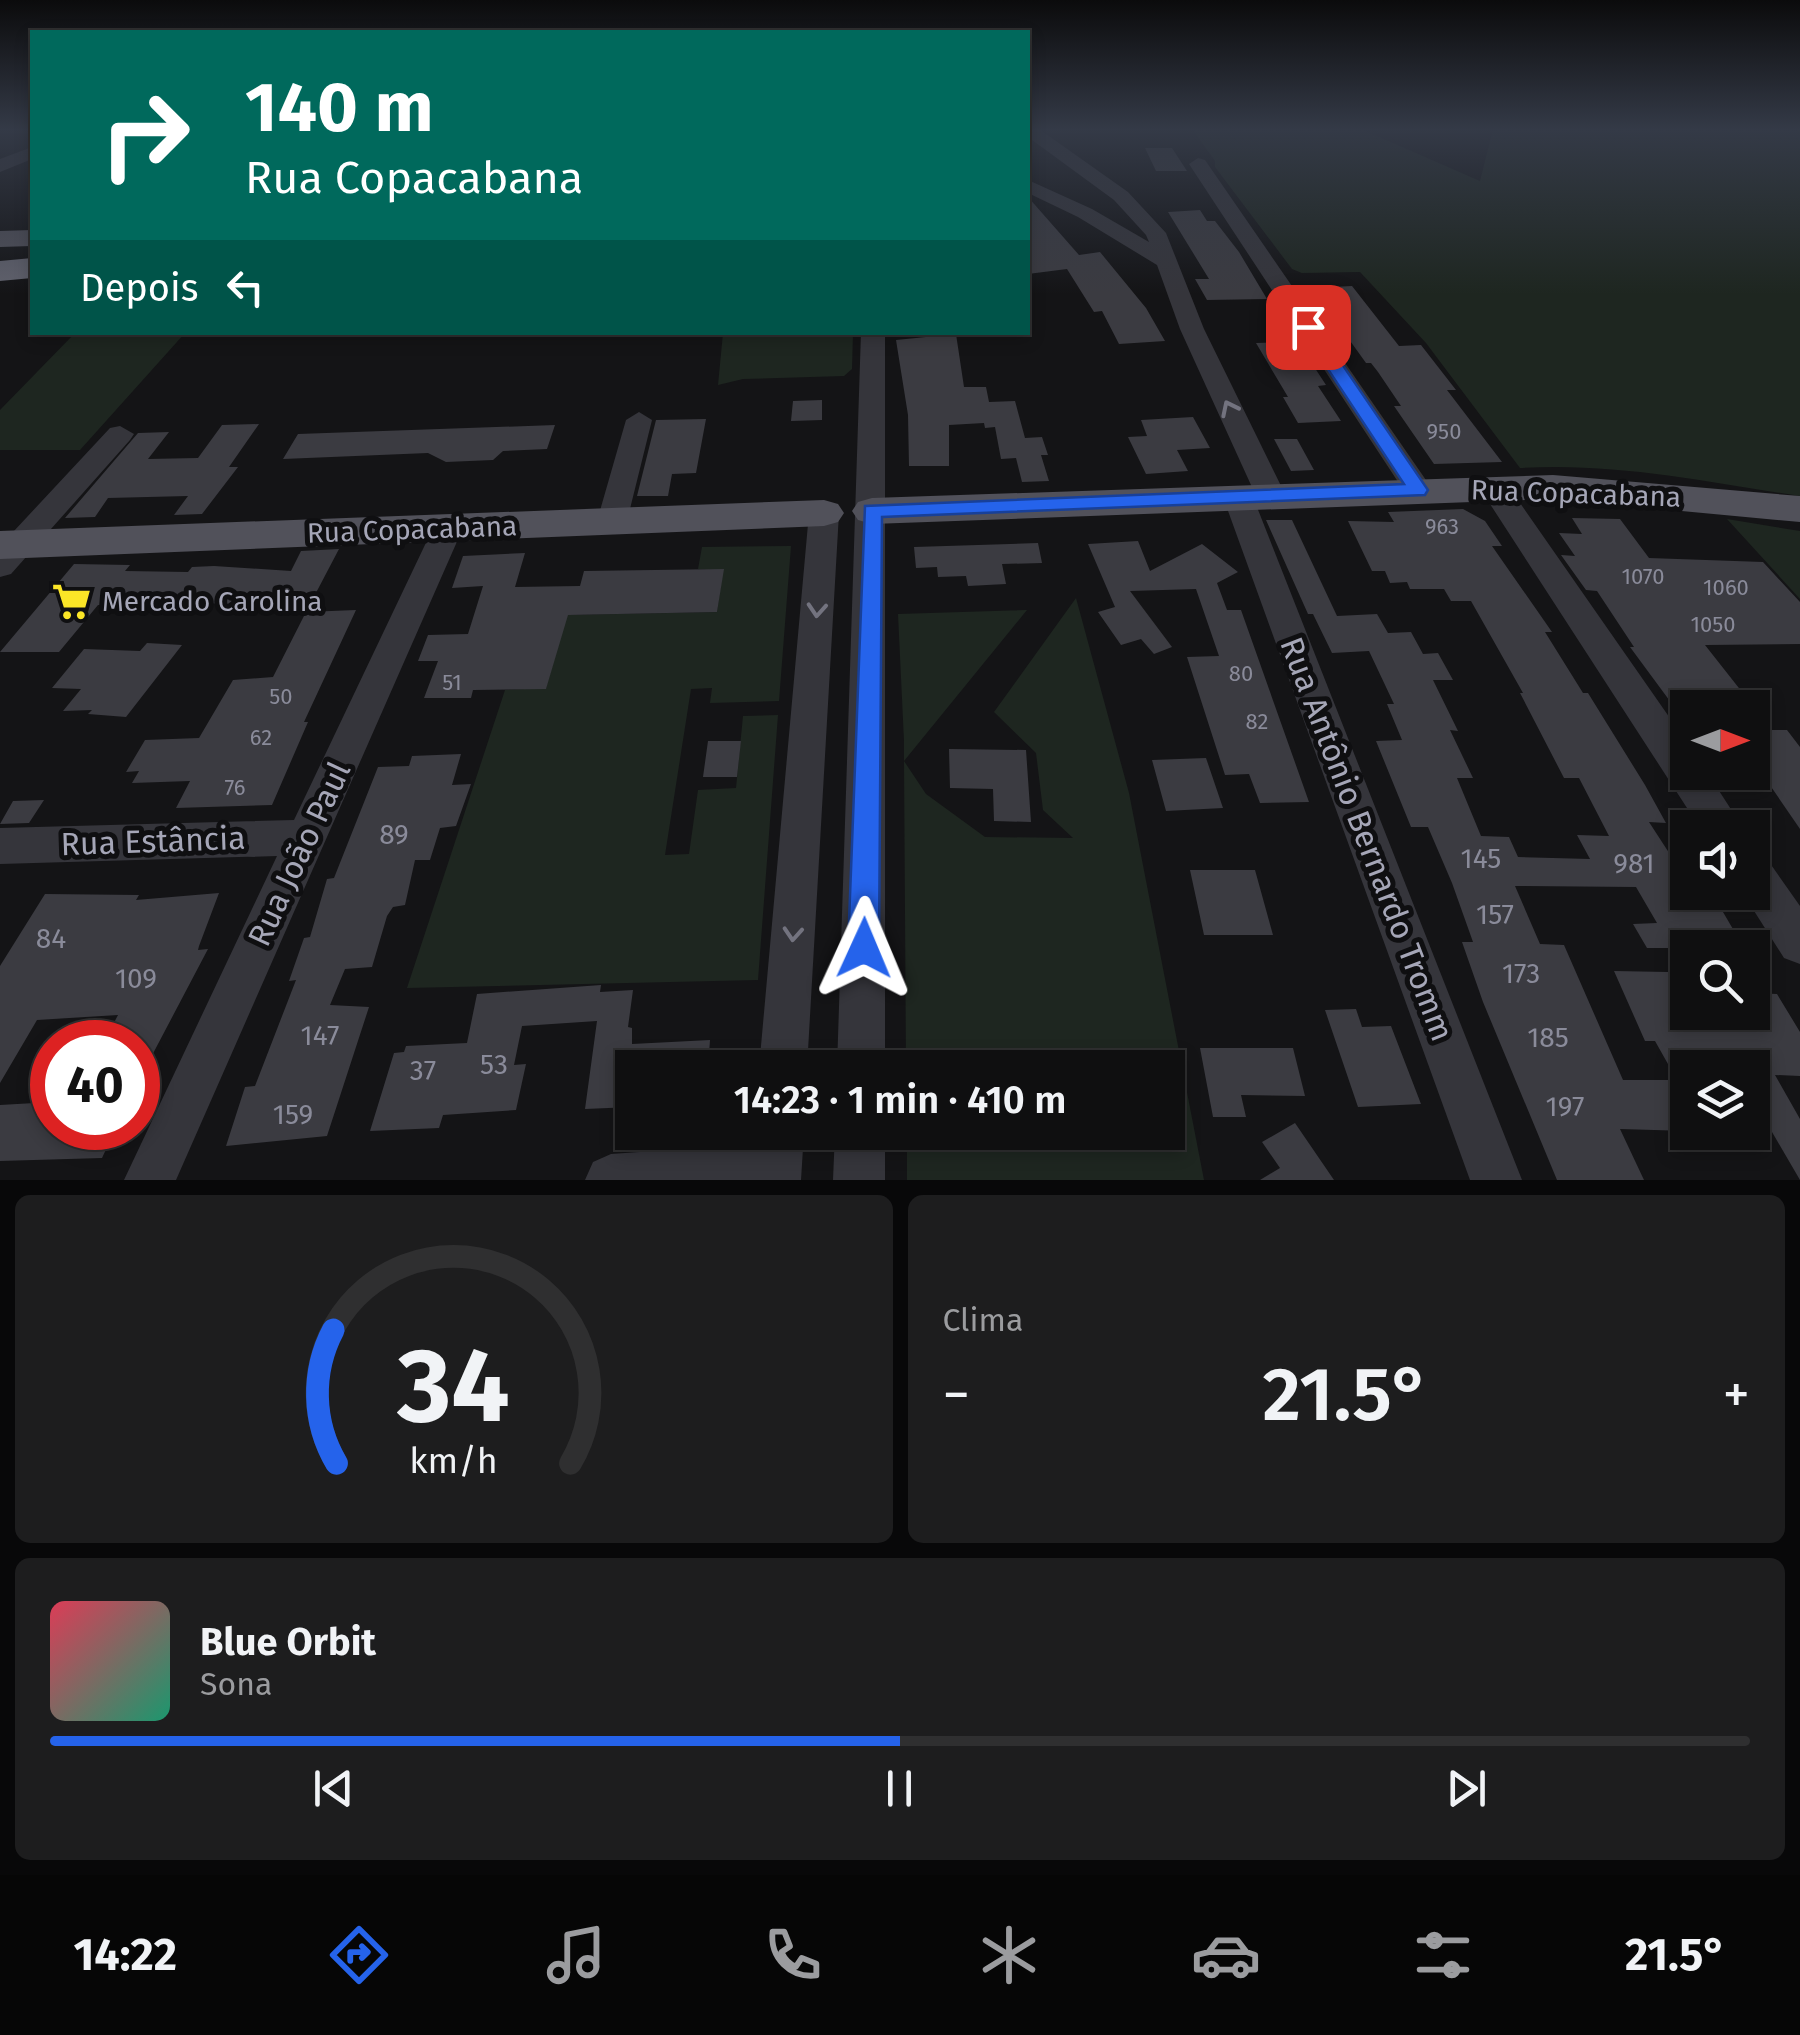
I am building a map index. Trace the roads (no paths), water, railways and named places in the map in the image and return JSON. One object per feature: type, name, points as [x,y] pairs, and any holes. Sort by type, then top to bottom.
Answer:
[{"type":"highway","points":[[0,260],[30,258]]},
{"type":"highway","points":[[0,270],[30,268]]},
{"type":"main road","points":[[0,240],[30,238]]},
{"type":"main road","name":"Rua Copacabana","points":[[7,552],[824,513],[828,504],[847,496],[861,498],[872,511],[1494,487],[1629,491],[1800,509]]},
{"type":"street","name":"Rua Antônio Bernardo Tromm","points":[[1103,184],[1133,206],[1156,233],[1254,497],[1496,1180]]},
{"type":"street","points":[[1212,184],[1418,490]]},
{"type":"street","points":[[1030,187],[1085,213],[1167,262]]},
{"type":"street","points":[[861,1050],[873,335]]},
{"type":"street","points":[[612,522],[640,420]]},
{"type":"street","points":[[7,552],[120,434]]},
{"type":"street","points":[[1494,487],[1711,810]]},
{"type":"street","points":[[784,1050],[824,513]]},
{"type":"street","name":"Rua João Paul","points":[[150,1180],[448,528]]},
{"type":"street","name":"Rua Estância","points":[[0,846],[306,836]]},
{"type":"street","points":[[1770,899],[1800,943]]},
{"type":"street","points":[[859,1180],[860,1150]]},
{"type":"street","points":[[610,1180],[776,1160]]},
{"type":"place","name":"Mercado Carolina","points":[[72,601]]}]
